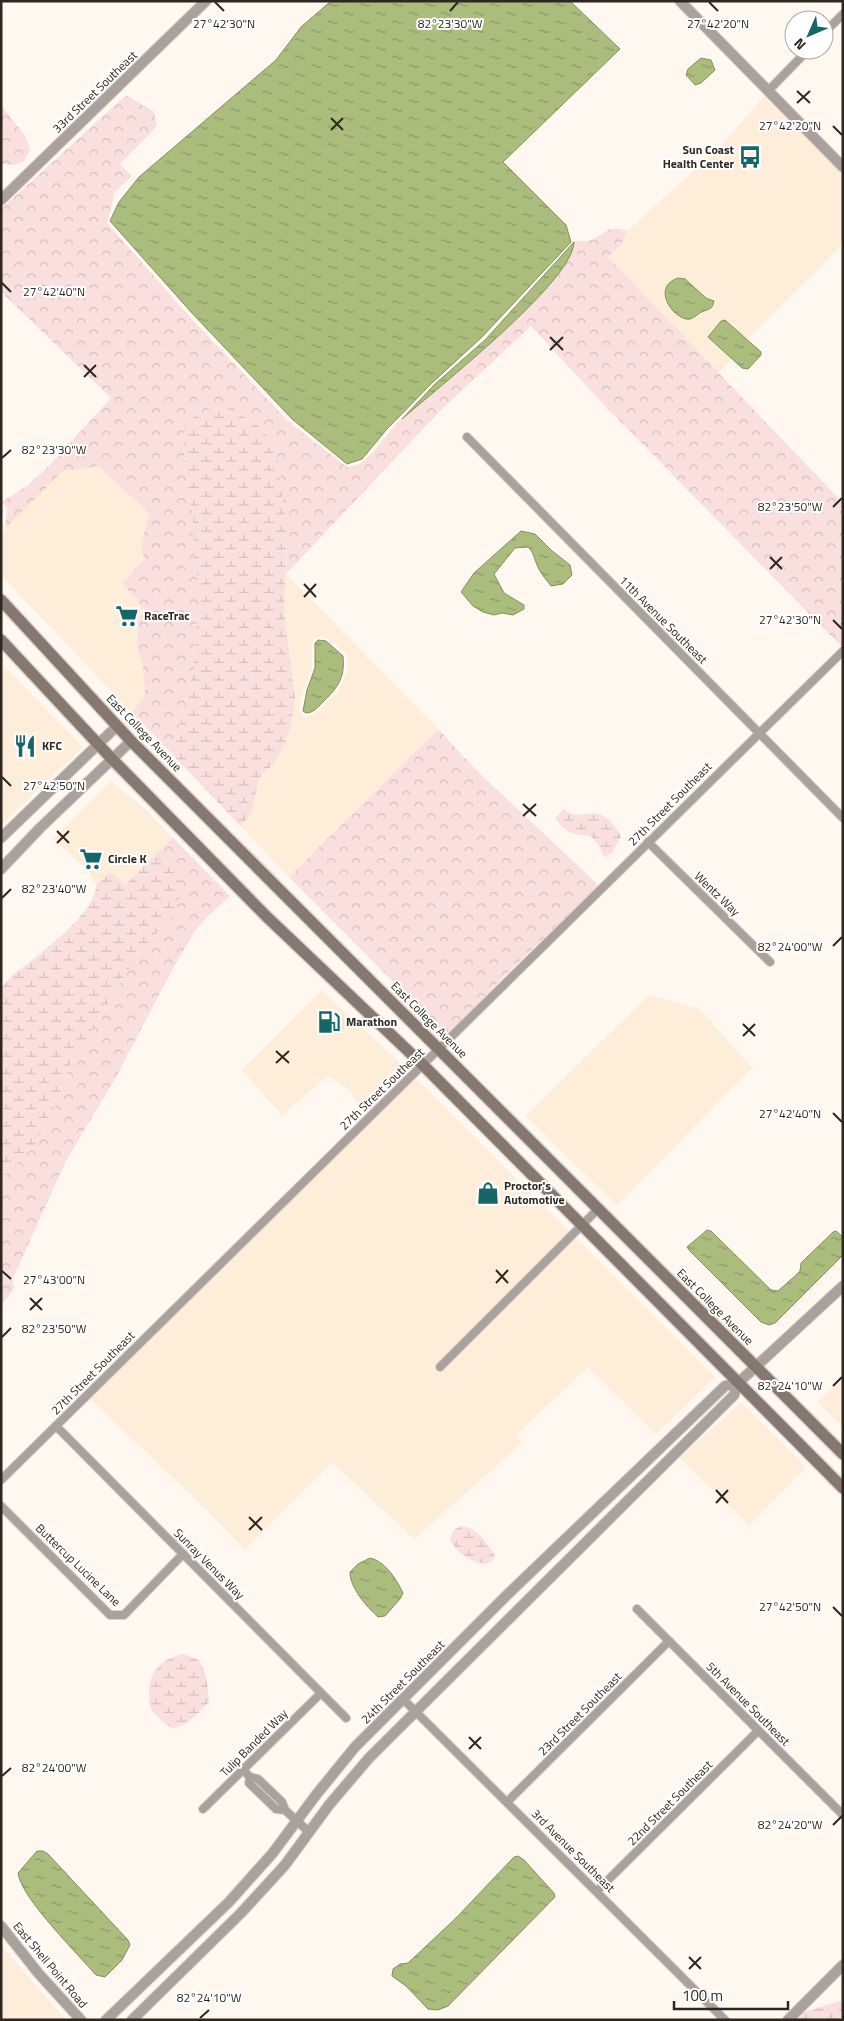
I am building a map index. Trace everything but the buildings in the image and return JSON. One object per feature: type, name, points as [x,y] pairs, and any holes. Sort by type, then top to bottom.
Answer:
[{"type":"main road","name":"East College Avenue","points":[[1,600],[131,741],[843,1454]]},
{"type":"main road","points":[[1,640],[112,759],[267,917],[423,1066],[843,1488]]},
{"type":"street","name":"33rd Street Southeast","points":[[1,200],[206,1]]},
{"type":"street","points":[[680,1],[843,167]]},
{"type":"street","points":[[834,23],[843,14]]},
{"type":"street","points":[[768,91],[798,60]]},
{"type":"street","name":"11th Avenue Southeast","points":[[467,437],[843,818]]},
{"type":"street","name":"27th Street Southeast","points":[[1,1480],[843,651]]},
{"type":"street","points":[[1,838],[117,726]]},
{"type":"street","points":[[1,869],[40,828],[131,741]]},
{"type":"street","name":"Wentz Way","points":[[648,842],[770,962]]},
{"type":"street","points":[[440,1367],[598,1209]]},
{"type":"street","name":"24th Street Southeast","points":[[106,2020],[229,1902],[272,1854],[355,1747],[507,1596],[725,1386],[738,1383],[843,1286]]},
{"type":"street","name":"24th Street Southeast","points":[[132,2020],[241,1913],[285,1865],[369,1758],[734,1396],[738,1383]]},
{"type":"street","name":"Sunray Venus Way","points":[[56,1426],[346,1718]]},
{"type":"street","name":"Buttercup Lucine Lane","points":[[1,1506],[110,1615],[124,1615],[183,1554]]},
{"type":"street","name":"5th Avenue Southeast","points":[[636,1608],[843,1815]]},
{"type":"street","name":"23rd Street Southeast","points":[[507,1802],[669,1641]]},
{"type":"street","name":"Tulip Banded Way","points":[[203,1809],[321,1693]]},
{"type":"street","name":"3rd Avenue Southeast","points":[[404,1700],[725,2020]]},
{"type":"street","name":"22nd Street Southeast","points":[[597,1891],[758,1730]]},
{"type":"street","points":[[243,1770],[250,1777],[249,1783],[276,1809],[285,1810],[309,1832]]},
{"type":"street","name":"East Shell Point Road","points":[[1,1926],[39,1974],[81,2020]]},
{"type":"street","points":[[788,2020],[843,1965]]},
{"type":"shaded area","points":[[765,95],[843,174],[843,244],[747,339],[725,320],[721,321],[713,329],[708,337],[732,359],[718,373],[608,257],[621,245],[627,231],[718,149]],"holes":[[[685,279],[706,298],[710,298],[709,310],[699,313],[691,319],[664,299],[665,290]]]},
{"type":"shaded area","points":[[98,466],[149,513],[141,544],[144,558],[122,583],[145,610],[138,621],[137,647],[143,668],[145,694],[132,713],[1,575],[1,533],[64,470]]},
{"type":"shaded area","points":[[286,574],[438,729],[289,877],[241,827],[247,821],[257,793],[259,779],[273,765],[291,726],[295,699],[284,610]],"holes":[[[322,636],[329,639],[346,654],[348,667],[339,691],[315,714],[304,717],[300,712],[300,702],[312,668],[312,642],[315,638]]]},
{"type":"shaded area","points":[[1,663],[83,747],[1,825]]},
{"type":"shaded area","points":[[111,781],[146,810],[173,838],[125,885],[111,872],[96,885],[85,865],[80,865],[55,840],[53,842],[53,839]]},
{"type":"shaded area","points":[[321,990],[410,1072],[366,1115],[349,1090],[331,1077],[322,1080],[282,1115],[242,1070]]},
{"type":"shaded area","points":[[649,995],[699,1009],[752,1068],[617,1205],[525,1116]]},
{"type":"shaded area","points":[[415,1078],[569,1231],[434,1367],[440,1372],[575,1237],[715,1377],[656,1434],[588,1367],[516,1435],[522,1443],[414,1539],[332,1462],[245,1550],[206,1509],[88,1397]]},
{"type":"shaded area","points":[[843,1378],[843,1428],[818,1402]]},
{"type":"shaded area","points":[[741,1402],[806,1467],[749,1525],[680,1458]]},
{"type":"shaded area","points":[[1,1943],[11,1957],[66,2020],[1,2020]]},
{"type":"green space","points":[[126,95],[154,112],[157,126],[120,164],[132,176],[115,192],[107,223],[188,315],[289,422],[347,467],[356,465],[369,457],[402,418],[501,334],[529,307],[552,282],[568,259],[574,241],[592,240],[612,229],[627,231],[621,245],[608,257],[843,503],[843,644],[841,646],[605,406],[531,326],[441,410],[286,574],[287,538],[280,473],[275,448],[258,426],[235,411],[210,409],[190,419],[183,438],[186,479],[193,515],[194,559],[199,592],[199,610],[195,634],[194,669],[172,754],[132,713],[145,694],[143,668],[137,647],[138,621],[145,610],[122,583],[144,559],[141,545],[149,513],[98,466],[64,470],[5,529],[7,508],[2,502],[28,485],[47,468],[111,398],[1,292],[1,209]]},
{"type":"green space","points":[[1,105],[26,137],[30,150],[23,162],[13,165],[1,164]]},
{"type":"green space","points":[[222,408],[235,411],[258,426],[275,448],[280,473],[287,538],[284,610],[295,699],[291,726],[284,746],[273,765],[259,779],[251,814],[241,827],[172,754],[194,669],[195,634],[199,610],[199,592],[194,559],[193,515],[186,479],[183,438],[185,426],[190,419],[210,409]]},
{"type":"green space","points":[[438,729],[477,771],[597,884],[597,887],[502,978],[447,1036],[289,877]]},
{"type":"green space","points":[[564,809],[577,815],[598,814],[613,824],[621,837],[612,853],[604,857],[598,844],[590,836],[579,835],[562,826],[555,818]]},
{"type":"green space","points":[[173,838],[230,896],[195,931],[171,972],[116,1077],[66,1161],[13,1278],[15,1287],[1,1306],[1,1179],[35,1145],[56,1105],[70,1065],[81,1052],[140,951],[173,915],[158,860],[153,857]]},
{"type":"green space","points":[[153,857],[178,869],[182,892],[173,915],[140,951],[81,1052],[70,1065],[56,1105],[35,1145],[1,1179],[1,988],[12,976],[50,946],[76,921],[86,909],[96,885],[111,872],[125,885]]},
{"type":"green space","points":[[460,1526],[471,1529],[484,1540],[495,1557],[490,1563],[472,1560],[457,1550],[450,1540],[453,1531]]},
{"type":"green space","points":[[183,1654],[199,1660],[207,1680],[209,1702],[188,1722],[171,1728],[151,1709],[149,1694],[151,1679],[158,1667],[168,1659]]},
{"type":"green space","points":[[843,2000],[843,2020],[793,2020],[800,2013]]},
{"type":"water","points":[[331,1],[570,1],[620,49],[503,162],[566,225],[571,242],[482,337],[433,382],[387,429],[362,459],[347,464],[292,419],[191,312],[110,221],[119,202],[139,177],[276,60],[301,27]]},
{"type":"water","points":[[701,58],[711,60],[715,70],[701,83],[695,85],[686,75],[688,69]]},
{"type":"water","points":[[574,242],[568,260],[552,282],[528,307],[471,361],[402,419],[435,384],[485,340]]},
{"type":"water","points":[[678,278],[685,279],[706,298],[714,301],[712,307],[690,319],[684,319],[672,310],[665,296],[666,289],[670,283]]},
{"type":"water","points":[[725,320],[761,352],[761,355],[748,369],[742,368],[708,337],[721,321]]},
{"type":"water","points":[[521,531],[535,534],[570,565],[572,575],[563,584],[551,586],[540,571],[533,553],[528,547],[515,548],[494,574],[504,593],[524,605],[524,609],[513,615],[502,613],[494,615],[483,612],[473,606],[461,592],[474,573]]},
{"type":"water","points":[[318,640],[326,641],[343,656],[343,671],[339,682],[332,692],[315,710],[306,713],[303,711],[307,690],[315,668],[315,643]]},
{"type":"water","points":[[707,1230],[711,1231],[771,1290],[778,1291],[796,1275],[800,1271],[801,1263],[833,1232],[836,1231],[843,1237],[843,1255],[775,1323],[769,1325],[761,1322],[687,1247]]},
{"type":"water","points":[[370,1558],[385,1567],[394,1577],[403,1593],[385,1616],[378,1617],[369,1608],[356,1590],[351,1578],[350,1572],[358,1564]]},
{"type":"water","points":[[37,1851],[43,1851],[48,1854],[128,1940],[130,1945],[122,1960],[105,1977],[96,1975],[64,1940],[39,1911],[21,1884],[18,1873]]},
{"type":"water","points":[[518,1856],[524,1860],[554,1893],[555,1897],[448,2006],[438,2010],[428,2009],[406,1986],[392,1976],[393,1969],[400,1964],[408,1963],[455,1919],[514,1857]]},
{"type":"place","name":"Sun Coast Health Center","points":[[750,157]]},
{"type":"place","name":"RaceTrac","points":[[127,616]]},
{"type":"place","name":"KFC","points":[[25,746]]},
{"type":"place","name":"Circle K","points":[[91,859]]},
{"type":"place","name":"Marathon","points":[[329,1022]]},
{"type":"place","name":"Proctor's Automotive","points":[[488,1193]]}]
